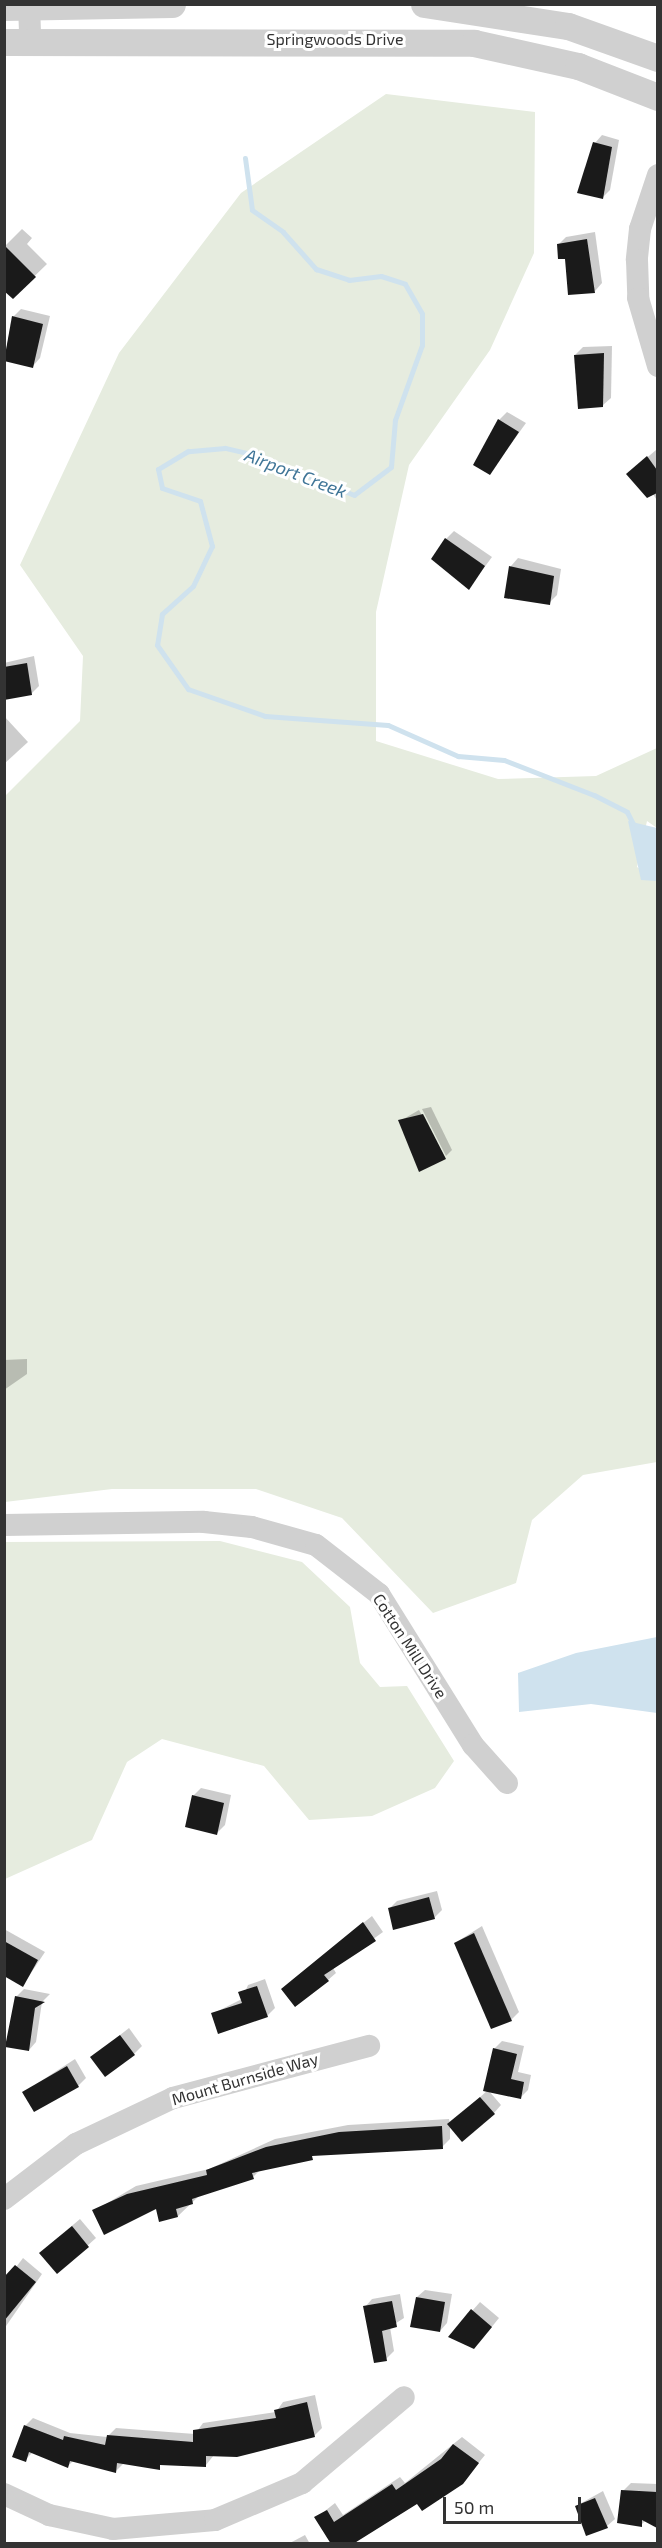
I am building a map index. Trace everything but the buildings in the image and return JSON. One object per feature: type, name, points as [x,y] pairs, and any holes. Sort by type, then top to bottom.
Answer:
[{"type":"street","points":[[17,42],[21,6],[172,4]]},
{"type":"street","points":[[424,4],[568,27],[657,58]]},
{"type":"street","name":"Springwoods Drive","points":[[17,42],[474,43],[578,66],[657,96]]},
{"type":"street","points":[[657,175],[637,260],[638,298],[657,366]]},
{"type":"street","name":"Cotton Mill Drive","points":[[4,1525],[204,1522],[252,1527],[316,1545],[379,1594],[473,1745],[507,1783]]},
{"type":"street","name":"Mount Burnside Way","points":[[4,2199],[76,2144],[173,2098],[369,2046]]},
{"type":"street","points":[[4,2494],[50,2516],[112,2529],[215,2520],[302,2483],[404,2397]]},
{"type":"shaded area","points":[[386,94],[535,112],[534,253],[490,350],[409,465],[376,612],[376,741],[498,779],[596,776],[657,748],[657,828],[647,821],[637,867],[658,881],[657,1462],[583,1475],[532,1520],[516,1583],[433,1613],[342,1518],[256,1489],[112,1489],[5,1502],[4,797],[80,721],[83,656],[20,565],[119,353],[241,193]]},
{"type":"shaded area","points":[[220,1541],[302,1562],[350,1607],[360,1663],[380,1687],[407,1686],[454,1761],[435,1788],[372,1816],[309,1820],[264,1766],[162,1739],[127,1762],[92,1840],[5,1879],[5,1542]]},
{"type":"water","points":[[628,821],[657,828],[657,881],[641,880]]},
{"type":"water","points":[[657,1637],[657,1713],[591,1704],[519,1712],[518,1673],[576,1653]]},
{"type":"waterway","name":"Airport Creek","points":[[245,158],[252,210],[283,232],[316,269],[349,280],[381,276],[405,284],[422,314],[422,345],[395,420],[391,467],[354,495],[260,456],[225,448],[188,451],[158,469],[162,488],[200,501],[212,546],[193,586],[162,614],[157,645],[188,689],[265,716],[388,725],[458,756],[504,760],[594,795],[627,812],[633,824]]}]
